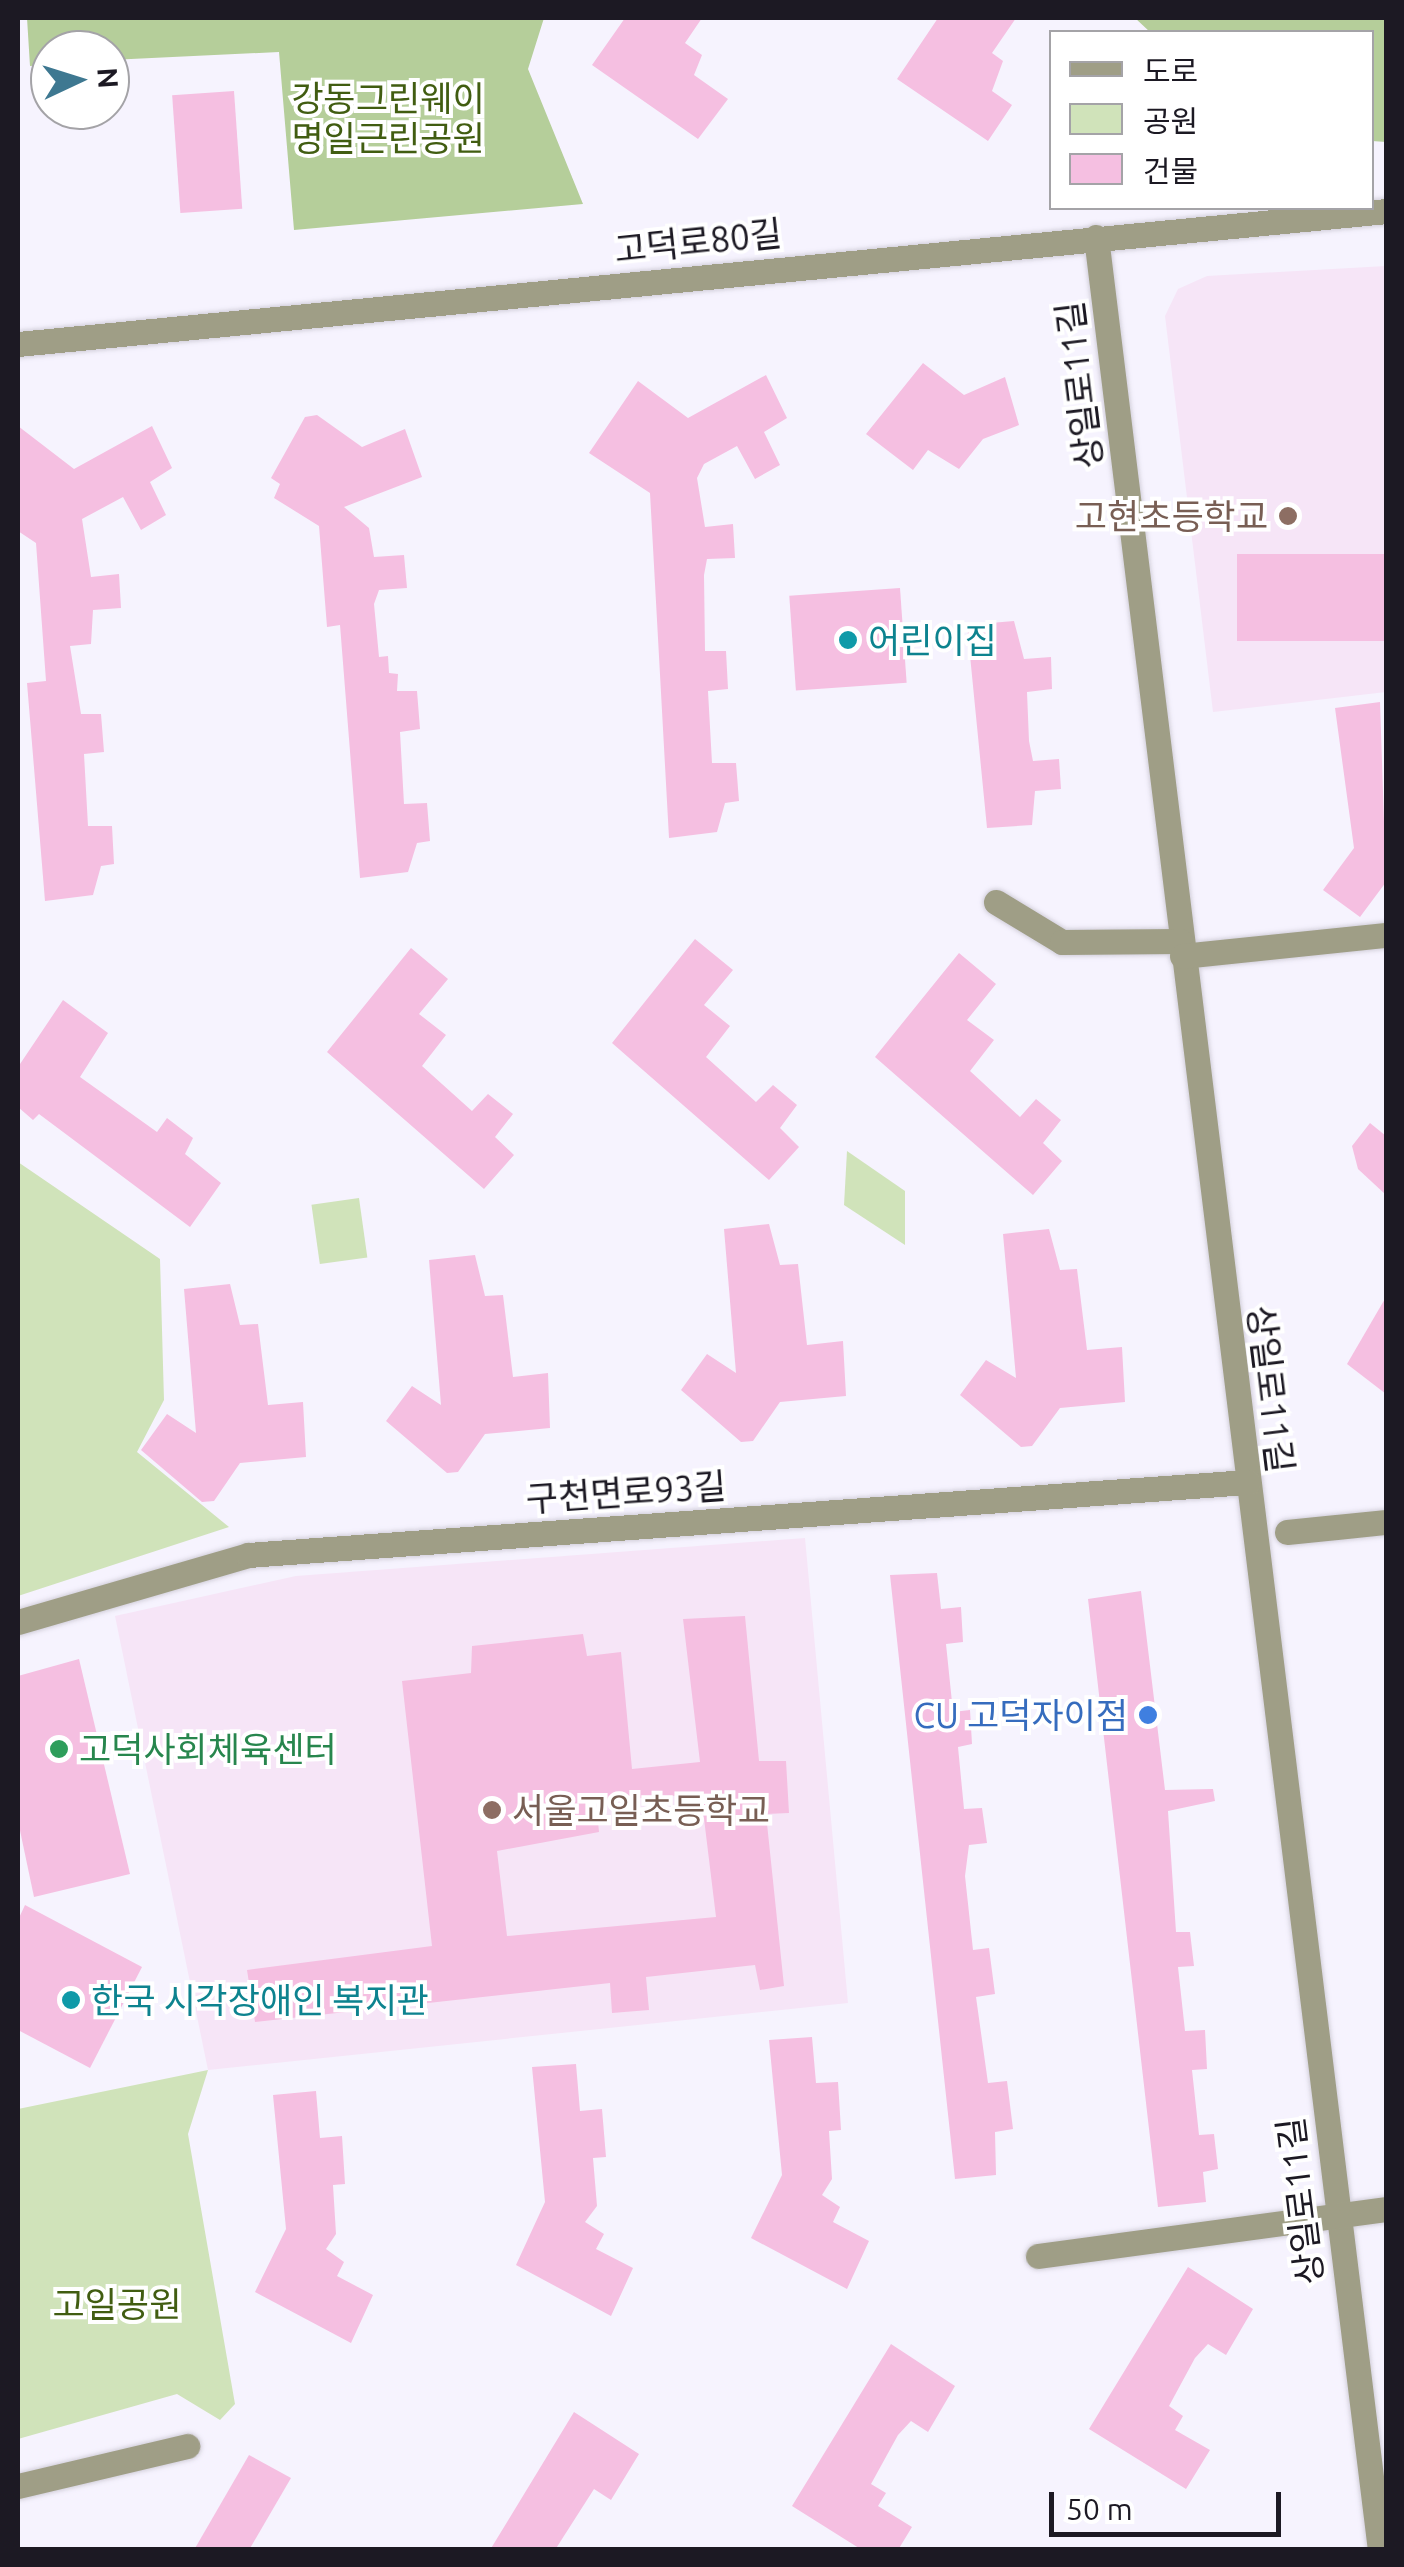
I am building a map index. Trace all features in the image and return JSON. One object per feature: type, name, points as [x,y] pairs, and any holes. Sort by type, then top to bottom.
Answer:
[{"type":"street","name":"고덕로80길","points":[[18,344],[1096,236],[1386,211]]},
{"type":"street","name":"상일로11길","points":[[1096,236],[1380,2550]]},
{"type":"street","points":[[996,902],[1062,942],[1181,948],[1386,935]]},
{"type":"street","name":"구천면로93길","points":[[18,1622],[248,1554],[1248,1482]]},
{"type":"street","points":[[1286,1532],[1386,1522]]},
{"type":"street","points":[[1038,2256],[1386,2209]]},
{"type":"street","points":[[18,2486],[187,2446]]},
{"type":"shaded area","name":"고현초등학교","points":[[1386,266],[1386,692],[1213,712],[1165,316],[1178,289],[1207,276]]},
{"type":"shaded area","name":"서울고일초등학교","points":[[805,1538],[848,2003],[208,2070],[115,1616],[296,1576]]},
{"type":"green space","name":"강동그린웨이 명일근린공원","points":[[27,18],[544,18],[528,69],[583,204],[294,230],[279,52],[130,59],[130,30],[30,30],[30,66]]},
{"type":"green space","points":[[1135,18],[1386,18],[1386,142],[1374,141],[1374,30],[1148,30]]},
{"type":"green space","points":[[847,1151],[905,1191],[905,1245],[844,1205]]},
{"type":"green space","points":[[18,1162],[160,1259],[164,1400],[137,1452],[229,1527],[18,1596]]},
{"type":"green space","points":[[359,1198],[367,1257],[320,1264],[311,1205]]},
{"type":"green space","name":"고일공원","points":[[208,2070],[188,2134],[235,2404],[220,2420],[177,2394],[18,2439],[18,2109]]},
{"type":"building","points":[[625,18],[702,18],[685,43],[702,55],[694,75],[728,99],[698,139],[592,65]]},
{"type":"building","points":[[938,18],[1016,18],[992,53],[1003,61],[992,91],[1012,105],[988,141],[897,79]]},
{"type":"building","points":[[234,91],[242,209],[180,213],[172,95]]},
{"type":"building","points":[[923,363],[964,395],[1005,377],[1019,425],[983,439],[959,469],[928,450],[913,470],[866,434]]},
{"type":"building","points":[[766,375],[787,418],[764,432],[780,465],[755,479],[737,446],[704,464],[697,478],[705,527],[733,524],[735,558],[707,559],[705,651],[726,651],[728,689],[708,691],[712,763],[736,763],[739,801],[725,803],[717,832],[669,838],[650,493],[589,453],[638,381],[688,418]]},
{"type":"building","points":[[317,415],[362,447],[405,429],[422,477],[344,507],[369,528],[374,557],[404,555],[407,588],[379,590],[374,604],[379,657],[388,656],[389,673],[398,674],[397,691],[417,691],[420,729],[400,732],[404,804],[427,803],[430,841],[417,843],[408,872],[360,878],[340,625],[327,627],[319,526],[274,498],[280,484],[271,478],[305,417]]},
{"type":"building","points":[[18,426],[74,469],[152,426],[172,468],[150,482],[166,515],[141,530],[123,497],[82,519],[91,577],[119,574],[121,608],[93,610],[91,644],[70,646],[81,714],[101,714],[104,752],[84,754],[88,826],[112,826],[114,864],[101,866],[93,895],[45,901],[27,683],[46,681],[36,543],[18,531]]},
{"type":"building","name":"고현초등학교","points":[[1237,554],[1386,554],[1386,641],[1237,641]]},
{"type":"building","name":"어린이집","points":[[900,588],[907,683],[796,691],[789,596]]},
{"type":"building","points":[[1014,621],[1024,659],[1051,657],[1052,689],[1027,692],[1029,741],[1033,761],[1059,759],[1061,789],[1035,791],[1032,825],[987,828],[967,625]]},
{"type":"building","points":[[1380,702],[1386,882],[1360,917],[1323,890],[1354,848],[1335,708]]},
{"type":"building","points":[[695,939],[733,970],[704,1005],[730,1026],[706,1057],[756,1102],[773,1085],[797,1105],[780,1128],[799,1147],[769,1180],[612,1043]]},
{"type":"building","points":[[411,948],[448,979],[419,1014],[446,1035],[422,1066],[472,1111],[488,1094],[513,1114],[495,1137],[514,1155],[484,1189],[327,1052]]},
{"type":"building","points":[[959,953],[996,984],[967,1020],[994,1040],[970,1071],[1020,1117],[1036,1099],[1061,1120],[1043,1143],[1062,1161],[1033,1195],[875,1057]]},
{"type":"building","points":[[63,1000],[108,1033],[80,1077],[157,1132],[167,1118],[193,1138],[185,1154],[221,1183],[190,1227],[39,1114],[33,1120],[18,1107],[18,1067]]},
{"type":"building","points":[[1370,1123],[1386,1136],[1386,1195],[1358,1169],[1352,1146]]},
{"type":"building","points":[[769,1224],[780,1265],[798,1264],[807,1345],[843,1341],[846,1396],[780,1402],[753,1441],[741,1442],[681,1390],[707,1354],[736,1373],[724,1229]]},
{"type":"building","points":[[1049,1229],[1060,1270],[1077,1269],[1087,1350],[1122,1347],[1125,1402],[1060,1408],[1032,1446],[1021,1447],[960,1395],[986,1360],[1016,1378],[1003,1234]]},
{"type":"building","points":[[475,1255],[485,1296],[503,1295],[513,1377],[548,1373],[550,1428],[485,1434],[458,1472],[447,1473],[386,1421],[412,1386],[441,1405],[429,1260]]},
{"type":"building","points":[[230,1284],[240,1325],[258,1324],[268,1405],[303,1402],[306,1457],[240,1463],[214,1501],[202,1502],[141,1450],[167,1414],[196,1433],[184,1289]]},
{"type":"building","points":[[1386,1297],[1386,1394],[1347,1364]]},
{"type":"building","points":[[937,1573],[941,1609],[961,1607],[963,1642],[946,1644],[953,1712],[970,1710],[972,1744],[958,1747],[964,1809],[982,1808],[987,1843],[969,1845],[965,1876],[973,1950],[989,1948],[995,1994],[976,1997],[988,2083],[1007,2081],[1013,2129],[995,2132],[996,2175],[955,2179],[890,1575]]},
{"type":"building","points":[[1141,1591],[1165,1790],[1213,1789],[1215,1801],[1168,1811],[1176,1932],[1190,1932],[1194,1966],[1178,1967],[1185,2031],[1205,2030],[1207,2069],[1192,2070],[1199,2135],[1214,2134],[1218,2169],[1203,2172],[1206,2202],[1158,2207],[1088,1599]]},
{"type":"building","points":[[745,1616],[759,1761],[786,1761],[789,1813],[766,1814],[784,1986],[760,1990],[755,1965],[646,1977],[649,2010],[612,2013],[610,1983],[255,2022],[247,1970],[432,1946],[402,1681],[471,1673],[472,1646],[583,1634],[587,1656],[621,1652],[632,1769],[700,1762],[683,1619]],"holes":[[[701,1794],[716,1917],[507,1936],[497,1851],[599,1832],[596,1801]]]},
{"type":"building","name":"고덕사회체육센터","points":[[79,1659],[130,1874],[34,1897],[18,1821],[18,1676]]},
{"type":"building","name":"한국 시각장애인 복지관","points":[[25,1905],[142,1967],[90,2068],[18,2030],[18,1920]]},
{"type":"building","points":[[812,2037],[816,2083],[838,2082],[841,2130],[829,2131],[832,2179],[822,2195],[840,2207],[833,2222],[869,2241],[847,2289],[751,2238],[782,2175],[769,2040]]},
{"type":"building","points":[[576,2064],[580,2111],[602,2109],[606,2157],[593,2158],[597,2206],[585,2222],[604,2234],[596,2249],[633,2268],[611,2316],[516,2265],[545,2202],[532,2067]]},
{"type":"building","points":[[316,2091],[320,2138],[342,2136],[345,2184],[333,2185],[336,2234],[326,2249],[344,2262],[337,2276],[373,2295],[351,2343],[255,2292],[286,2229],[273,2095]]},
{"type":"building","points":[[1188,2267],[1253,2309],[1226,2355],[1208,2344],[1195,2358],[1169,2406],[1183,2416],[1175,2430],[1210,2450],[1186,2489],[1089,2429]]},
{"type":"building","points":[[891,2344],[955,2386],[928,2432],[911,2421],[898,2435],[871,2484],[886,2493],[878,2506],[912,2527],[898,2550],[862,2550],[792,2506]]},
{"type":"building","points":[[574,2412],[639,2454],[611,2500],[594,2489],[555,2550],[490,2550]]},
{"type":"building","points":[[249,2455],[291,2478],[249,2550],[194,2550]]},
{"type":"place","name":"고현초등학교","points":[[1288,516]]},
{"type":"place","name":"어린이집","points":[[848,640]]},
{"type":"place","name":"CU 고덕자이점","points":[[1148,1715]]},
{"type":"place","name":"고덕사회체육센터","points":[[59,1749]]},
{"type":"place","name":"서울고일초등학교","points":[[492,1810]]},
{"type":"place","name":"한국 시각장애인 복지관","points":[[71,2000]]}]
